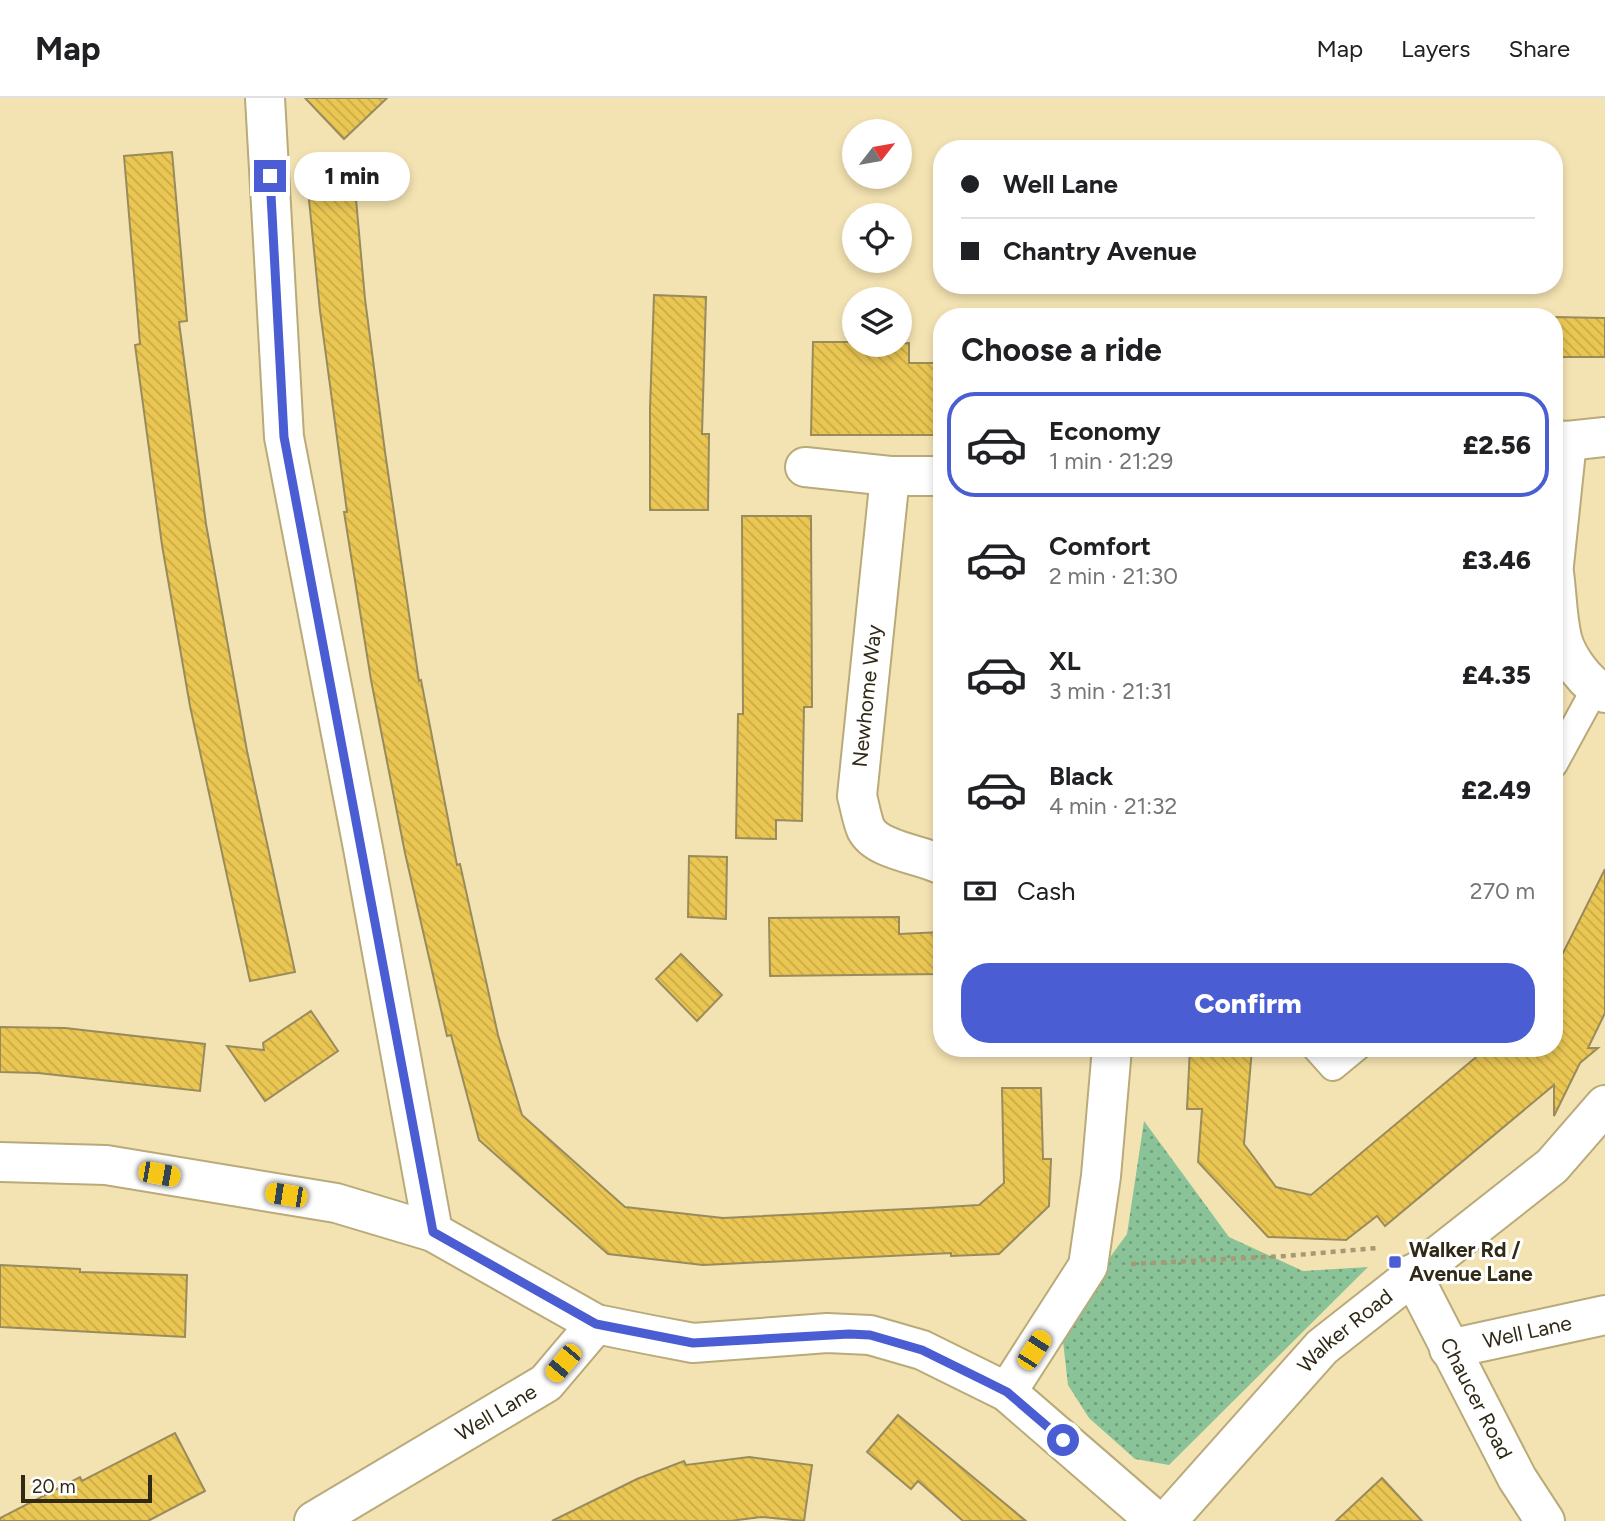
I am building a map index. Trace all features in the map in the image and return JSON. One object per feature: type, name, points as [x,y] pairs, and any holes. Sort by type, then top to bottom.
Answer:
[{"type":"street","points":[[265,98],[284,437],[366,862],[433,1232]]},
{"type":"street","points":[[1563,440],[1605,437]]},
{"type":"street","points":[[805,467],[890,476],[933,476]]},
{"type":"street","name":"Newhome Way","points":[[890,476],[857,796],[867,832],[891,849],[933,860]]},
{"type":"street","points":[[1563,643],[1585,680],[1600,691]]},
{"type":"street","points":[[1007,1392],[1088,1266],[1101,1176],[1111,1057]]},
{"type":"street","name":"Walker Road","points":[[1167,1521],[1322,1347],[1552,1166],[1605,1105]]},
{"type":"street","points":[[0,1162],[107,1165],[336,1203],[433,1232],[596,1324],[693,1343],[827,1334],[870,1335],[922,1350],[1007,1392],[1156,1521]]},
{"type":"street","name":"Chaucer Road","points":[[1412,1274],[1517,1478],[1545,1521]]},
{"type":"street","name":"Well Lane","points":[[1449,1349],[1605,1315]]},
{"type":"street","name":"Well Lane","points":[[314,1521],[546,1383],[596,1324]]},
{"type":"lane","points":[[1563,750],[1600,691]]},
{"type":"lane","points":[[1324,1057],[1333,1067],[1345,1057]]},
{"type":"path","points":[[1088,1266],[1285,1256],[1399,1246],[1412,1274]]},
{"type":"green space","points":[[1144,1121],[1229,1237],[1303,1271],[1368,1267],[1169,1465],[1135,1459],[1089,1418],[1068,1385],[1061,1324],[1127,1234]]},
{"type":"building","points":[[305,98],[387,98],[344,139]]},
{"type":"building","points":[[172,152],[187,321],[179,322],[206,524],[247,751],[295,972],[250,981],[190,706],[162,545],[135,345],[140,344],[124,156]]},
{"type":"building","points":[[352,155],[365,299],[419,681],[421,680],[457,865],[460,864],[498,1035],[522,1115],[625,1207],[723,1218],[928,1208],[979,1205],[1004,1183],[1002,1088],[1041,1088],[1043,1159],[1051,1159],[1049,1206],[999,1254],[951,1256],[951,1253],[703,1265],[608,1254],[479,1140],[451,1035],[447,1036],[405,853],[371,680],[344,512],[347,512],[320,311],[305,159]]},
{"type":"building","points":[[654,295],[706,297],[702,434],[709,434],[708,510],[650,510]]},
{"type":"building","points":[[1563,317],[1605,318],[1605,357],[1563,357]]},
{"type":"building","points":[[813,342],[842,342],[842,357],[909,357],[909,363],[933,363],[933,435],[811,435]]},
{"type":"building","points":[[742,516],[811,516],[812,707],[804,707],[802,821],[776,820],[776,839],[736,838],[738,714],[743,714]]},
{"type":"building","points":[[689,856],[727,857],[726,919],[688,917]]},
{"type":"building","points":[[1605,869],[1605,1013],[1588,1048],[1598,1048],[1580,1063],[1554,1116],[1554,1085],[1385,1226],[1377,1216],[1346,1240],[1268,1237],[1198,1162],[1202,1109],[1187,1109],[1190,1057],[1251,1057],[1244,1144],[1276,1187],[1311,1195],[1476,1057],[1563,1057],[1563,953]]},
{"type":"building","points":[[899,917],[899,934],[933,932],[933,974],[770,976],[769,918]]},
{"type":"building","points":[[681,954],[722,995],[697,1021],[656,979]]},
{"type":"building","points":[[311,1011],[338,1051],[265,1101],[227,1046],[264,1050],[263,1043]]},
{"type":"building","points":[[0,1027],[65,1028],[205,1044],[200,1091],[38,1073],[0,1072]]},
{"type":"building","points":[[0,1265],[80,1269],[80,1272],[187,1275],[185,1337],[0,1327]]},
{"type":"building","points":[[898,1415],[1026,1521],[963,1521],[918,1481],[911,1489],[867,1452]]},
{"type":"building","points":[[175,1433],[205,1491],[148,1521],[0,1521],[0,1518],[80,1477],[82,1481]]},
{"type":"building","points":[[749,1457],[812,1465],[804,1521],[761,1517],[730,1521],[552,1521],[637,1479],[684,1461],[686,1465]]},
{"type":"building","points":[[1382,1478],[1422,1521],[1336,1521]]},
{"type":"place","name":"Walker Rd / Avenue Lane","points":[[1395,1262]]},
{"type":"route","points":[[270,176],[284,437],[433,1232],[596,1324],[693,1343],[849,1334],[870,1335],[922,1350],[1007,1392],[1063,1440]]}]
